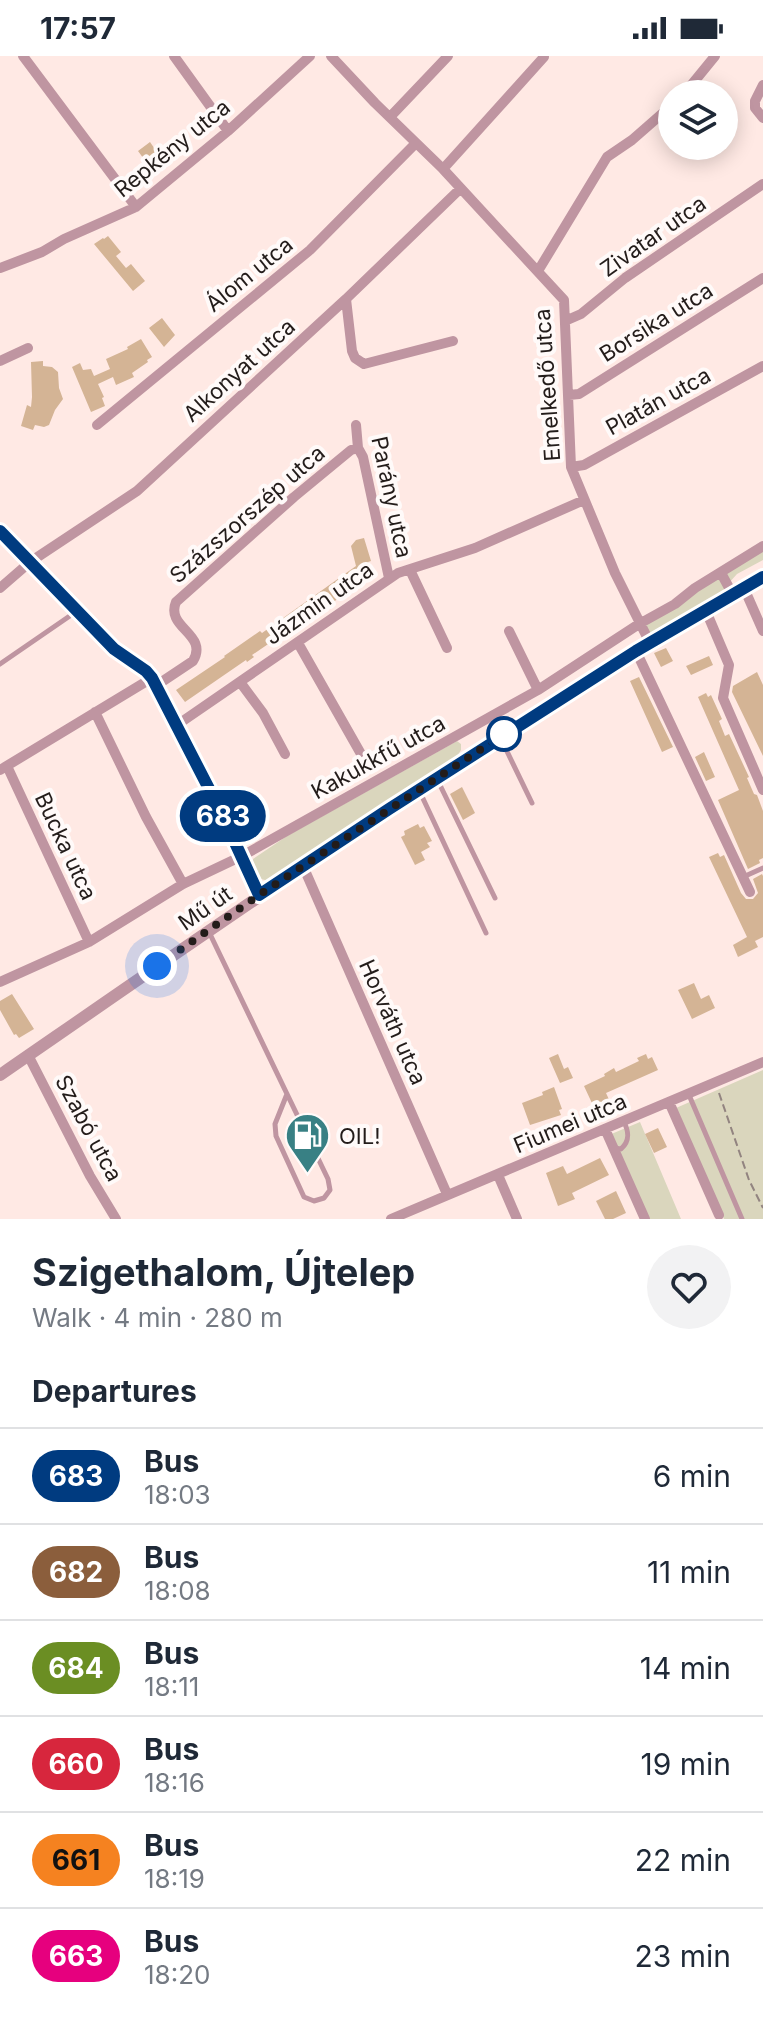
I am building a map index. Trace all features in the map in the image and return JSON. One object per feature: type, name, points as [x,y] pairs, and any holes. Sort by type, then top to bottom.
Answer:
[{"type":"street","points":[[23,56],[136,207]]},
{"type":"street","points":[[174,56],[228,131]]},
{"type":"street","name":"Repkény utca","points":[[1,264],[42,252],[136,207],[228,131],[310,56]]},
{"type":"street","name":"Emelkedő utca","points":[[331,56],[443,169],[564,300],[571,467],[650,643]]},
{"type":"street","points":[[390,117],[448,56]]},
{"type":"street","points":[[695,80],[715,56]]},
{"type":"street","points":[[443,169],[544,57]]},
{"type":"street","points":[[763,85],[755,101],[755,108],[763,118]]},
{"type":"street","points":[[538,271],[607,157],[658,117]]},
{"type":"street","name":"Álom utca","points":[[97,425],[310,250],[416,143]]},
{"type":"street","name":"Zivatar utca","points":[[565,321],[581,314],[625,278],[763,184]]},
{"type":"street","name":"Alkonyat utca","points":[[0,588],[30,562],[137,491],[346,299],[460,189]]},
{"type":"street","name":"Borsika utca","points":[[569,395],[579,394],[763,278]]},
{"type":"street","points":[[346,299],[352,351],[355,358],[364,364],[453,341]]},
{"type":"street","points":[[0,361],[28,348]]},
{"type":"street","name":"Platán utca","points":[[571,467],[584,465],[763,366]]},
{"type":"street","name":"Parány utca","points":[[356,425],[358,448],[363,457],[389,578]]},
{"type":"street","name":"Százszorszép utca","points":[[154,682],[193,661],[196,656],[198,648],[195,641],[174,617],[172,610],[176,602],[294,497],[351,450],[358,448]]},
{"type":"street","name":"Jázmin utca","points":[[177,725],[398,573],[475,548],[584,500]]},
{"type":"street","points":[[0,531],[114,649],[146,671],[154,682],[259,895]]},
{"type":"street","name":"Kakukkfű utca","points":[[0,982],[89,942],[183,884],[242,856],[538,690],[763,546]]},
{"type":"street","points":[[410,570],[447,648]]},
{"type":"street","points":[[721,573],[738,592],[763,631]]},
{"type":"street","name":"Mű út","points":[[0,1075],[259,895],[419,789],[636,651],[763,577]]},
{"type":"street","points":[[706,611],[729,665],[723,698],[763,790]]},
{"type":"street","points":[[509,631],[538,690]]},
{"type":"street","points":[[298,643],[369,768]]},
{"type":"street","points":[[636,651],[750,892]]},
{"type":"street","points":[[3,768],[95,712],[154,682]]},
{"type":"street","points":[[240,682],[263,713],[285,754]]},
{"type":"street","points":[[95,712],[146,817],[183,884]]},
{"type":"street","name":"Bucka utca","points":[[3,768],[89,942]]},
{"type":"street","name":"Horváth utca","points":[[303,866],[447,1194]]},
{"type":"street","name":"Szabó utca","points":[[28,1055],[90,1176],[116,1219]]},
{"type":"street","name":"Fiumei utca","points":[[391,1219],[763,1062]]},
{"type":"street","points":[[669,1102],[719,1215]]},
{"type":"street","points":[[605,1129],[645,1219]]},
{"type":"street","points":[[498,1175],[517,1219]]},
{"type":"lane","points":[[0,664],[78,610]]},
{"type":"lane","points":[[500,737],[532,803]]},
{"type":"lane","points":[[437,778],[495,898]]},
{"type":"lane","points":[[419,789],[486,933]]},
{"type":"lane","points":[[743,877],[763,868]]},
{"type":"lane","points":[[208,931],[287,1094],[328,1179],[330,1190],[324,1198],[314,1201],[304,1197],[276,1136],[275,1124],[287,1094]]},
{"type":"lane","points":[[689,1093],[742,1219]]},
{"type":"lane","points":[[613,1148],[621,1149],[627,1142],[627,1129],[623,1121]]},
{"type":"path","points":[[716,1082],[742,1161],[763,1208]]},
{"type":"shaded area","points":[[763,546],[763,560],[737,574],[728,584],[729,597],[650,643],[639,624]]},
{"type":"shaded area","points":[[457,741],[461,744],[461,750],[456,758],[269,881],[261,879],[253,867],[253,859],[287,836]]},
{"type":"shaded area","points":[[763,1070],[763,1219],[724,1219],[676,1108]]},
{"type":"shaded area","points":[[640,1122],[681,1219],[647,1219],[609,1135]]},
{"type":"building","points":[[150,142],[161,158],[149,166],[138,151]]},
{"type":"building","points":[[108,236],[121,252],[116,256],[126,268],[131,264],[145,281],[133,291],[94,244]]},
{"type":"building","points":[[162,318],[175,335],[164,347],[149,328]]},
{"type":"building","points":[[141,339],[152,357],[132,373],[134,377],[116,385],[113,377],[98,384],[105,406],[91,412],[72,367],[80,363],[83,370],[91,369],[94,376],[110,369],[106,359]]},
{"type":"building","points":[[43,361],[43,366],[52,367],[58,372],[63,399],[49,425],[35,425],[33,430],[21,426],[27,405],[31,407],[31,362]]},
{"type":"building","points":[[364,538],[371,561],[368,562],[374,574],[185,702],[176,690],[356,566],[351,546],[356,540]]},
{"type":"building","points":[[666,648],[673,661],[661,667],[654,653]]},
{"type":"building","points":[[709,656],[713,665],[691,675],[686,666]]},
{"type":"building","points":[[757,672],[763,685],[763,756],[732,692],[733,686]]},
{"type":"building","points":[[639,677],[673,747],[662,752],[630,681]]},
{"type":"building","points":[[706,693],[708,697],[711,695],[722,719],[719,721],[725,736],[729,734],[763,811],[763,858],[748,869],[718,800],[739,790],[698,697]]},
{"type":"building","points":[[704,752],[715,777],[706,781],[695,757]]},
{"type":"building","points":[[462,787],[475,813],[463,820],[450,794]]},
{"type":"building","points":[[418,824],[420,828],[424,826],[432,841],[427,843],[430,847],[421,852],[425,860],[415,865],[401,837],[405,835],[404,831]]},
{"type":"building","points":[[718,853],[720,857],[724,855],[746,899],[753,899],[758,893],[753,879],[763,876],[763,937],[755,941],[758,947],[738,957],[733,945],[747,937],[709,857]]},
{"type":"building","points":[[694,983],[701,999],[709,995],[715,1008],[692,1019],[678,990]]},
{"type":"building","points":[[12,994],[34,1029],[19,1038],[14,1035],[0,1010],[0,1001]]},
{"type":"building","points":[[558,1054],[564,1069],[568,1067],[573,1078],[560,1083],[549,1058]]},
{"type":"building","points":[[646,1054],[648,1059],[652,1057],[658,1070],[606,1093],[612,1106],[597,1114],[584,1086],[614,1068],[616,1072],[639,1061],[637,1058]]},
{"type":"building","points":[[554,1087],[562,1109],[559,1110],[561,1115],[530,1125],[522,1103]]},
{"type":"building","points":[[658,1128],[667,1147],[654,1153],[645,1134]]},
{"type":"building","points":[[600,1158],[609,1175],[572,1193],[575,1199],[558,1206],[546,1173],[563,1166],[567,1174]]},
{"type":"building","points":[[616,1191],[626,1213],[605,1219],[596,1201]]},
{"type":"bus line","name":"683","points":[[0,531],[114,649],[152,678],[221,812],[259,895],[636,651],[763,577]]},
{"type":"place","name":"OIL!","points":[[308,1175]]},
{"type":"route","points":[[157,966],[504,734]]}]
